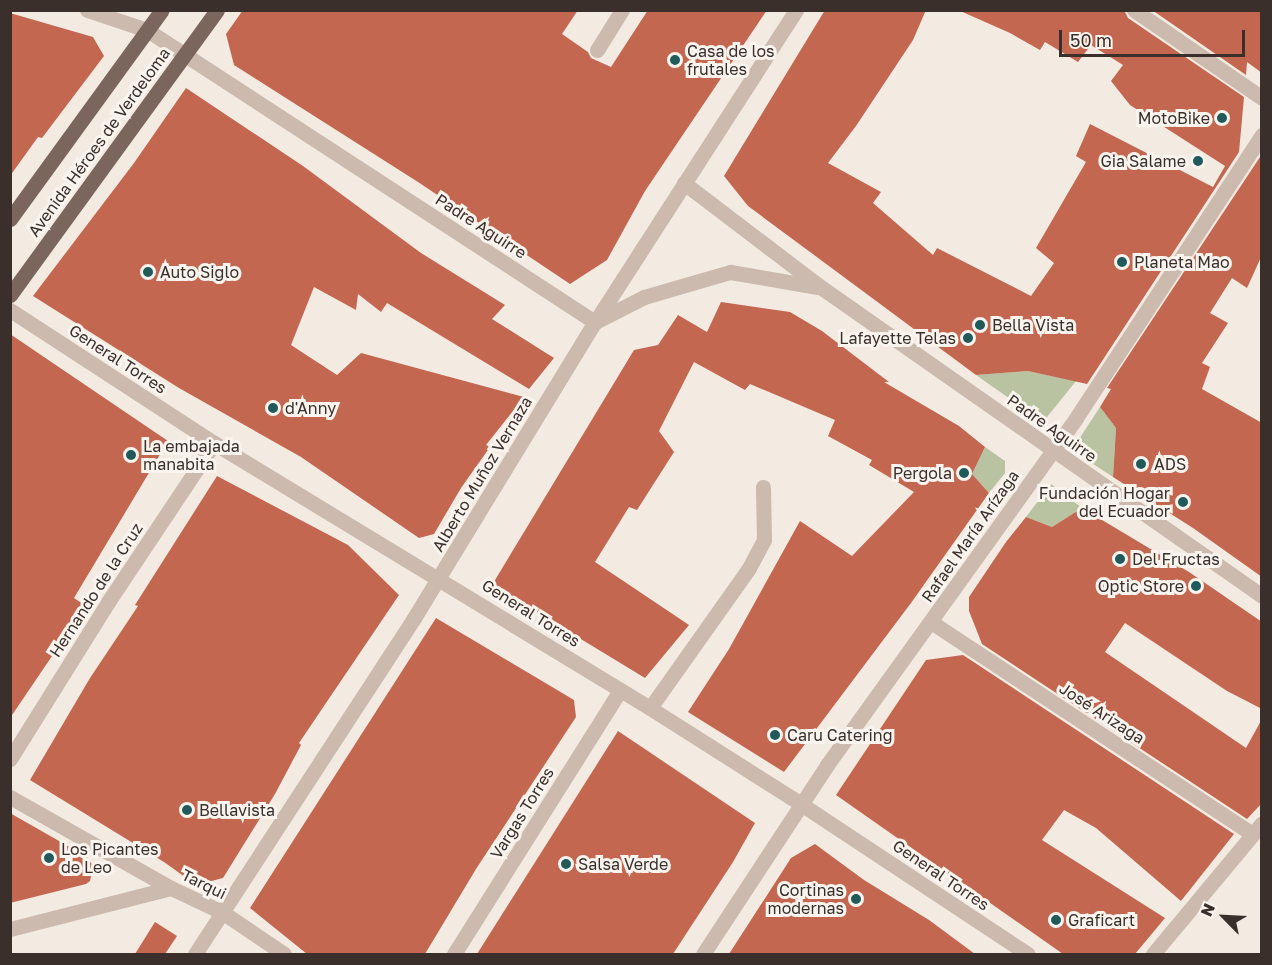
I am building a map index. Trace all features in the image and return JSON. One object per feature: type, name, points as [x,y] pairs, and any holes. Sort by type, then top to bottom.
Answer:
[{"type":"main road","name":"Avenida Héroes de Verdeloma","points":[[10,219],[162,10]]},
{"type":"main road","name":"Avenida Héroes de Verdeloma","points":[[10,295],[218,10]]},
{"type":"street","name":"Padre Aguirre","points":[[87,10],[147,30],[595,322],[644,297],[730,272],[822,288]]},
{"type":"street","points":[[597,50],[622,10]]},
{"type":"street","name":"Alberto Muñoz Vernaza","points":[[195,954],[440,578],[595,322],[795,10]]},
{"type":"street","points":[[1134,10],[1262,98]]},
{"type":"street","name":"Rafael María Arízaga","points":[[703,954],[801,804],[1053,450],[1262,135]]},
{"type":"street","name":"Padre Aguirre","points":[[684,183],[822,288],[1262,596]]},
{"type":"street","name":"General Torres","points":[[10,310],[214,443],[440,578],[650,708],[801,804],[1028,954]]},
{"type":"street","name":"Hernando de la Cruz","points":[[10,759],[108,602],[214,443]]},
{"type":"street","points":[[650,708],[750,568],[764,540],[763,487]]},
{"type":"street","name":"José Arizaga","points":[[931,622],[1257,829]]},
{"type":"street","name":"Vargas Torres","points":[[454,954],[620,690]]},
{"type":"street","name":"Tarqui","points":[[10,797],[171,888],[222,912],[284,954]]},
{"type":"street","points":[[1153,954],[1257,829]]},
{"type":"street","points":[[10,929],[171,888]]},
{"type":"green space","points":[[1028,371],[1076,381],[1043,422],[976,375]]},
{"type":"green space","points":[[1100,407],[1116,428],[1113,477],[1072,450]]},
{"type":"green space","points":[[985,447],[1005,461],[1005,473],[989,493],[972,474]]},
{"type":"green space","points":[[1051,484],[1082,508],[1052,527],[1026,517]]},
{"type":"building","points":[[243,10],[578,10],[562,34],[588,52],[591,58],[611,67],[648,10],[767,10],[645,191],[607,260],[570,284],[418,182],[234,65],[226,34]]},
{"type":"building","points":[[825,10],[926,10],[913,40],[856,126],[828,163],[881,192],[873,203],[933,255],[937,248],[1031,296],[1054,263],[1036,248],[1086,162],[1076,156],[1090,124],[1213,187],[1225,166],[1130,105],[1111,81],[1123,65],[1091,45],[1078,62],[1045,42],[1040,50],[1010,33],[958,10],[1124,10],[1128,18],[1244,97],[1239,152],[1087,384],[1028,371],[976,375],[748,206],[724,176]]},
{"type":"building","points":[[1152,10],[1262,10],[1262,73],[1247,62],[1246,75]]},
{"type":"building","points":[[10,13],[93,37],[104,56],[42,138],[38,137],[10,176]]},
{"type":"building","points":[[186,88],[303,166],[421,253],[505,305],[492,319],[554,358],[529,389],[387,303],[381,312],[358,294],[356,310],[314,287],[291,345],[337,375],[361,353],[524,397],[486,445],[490,447],[461,488],[434,534],[419,538],[301,457],[179,388],[33,296],[134,163]]},
{"type":"building","points":[[1262,154],[1262,255],[1247,288],[1232,278],[1210,313],[1228,323],[1202,363],[1210,367],[1202,389],[1262,423],[1262,577],[1193,528],[1113,477],[1116,428],[1100,407],[1111,389],[1107,388]]},
{"type":"building","points":[[721,302],[790,312],[822,331],[889,382],[884,382],[959,426],[985,447],[972,474],[989,493],[911,603],[784,772],[688,712],[729,649],[800,521],[852,556],[914,492],[869,465],[872,460],[828,436],[835,420],[750,384],[745,390],[694,362],[659,431],[674,452],[637,510],[629,507],[595,562],[689,625],[645,678],[492,585],[634,350],[658,345],[678,315],[707,332]]},
{"type":"building","points":[[10,334],[168,441],[74,598],[86,606],[10,718]]},
{"type":"building","points":[[217,476],[348,545],[399,595],[299,743],[301,745],[275,794],[223,878],[196,885],[164,862],[30,780],[90,678],[138,606],[135,605]]},
{"type":"building","points":[[1082,508],[1189,572],[1262,622],[1262,709],[1227,691],[1125,623],[1105,652],[1246,748],[1262,719],[1262,803],[1247,819],[982,644],[969,611],[969,597],[1006,542],[1026,517],[1052,527]]},
{"type":"building","points":[[436,618],[574,700],[576,717],[476,869],[425,954],[307,954],[250,908]]},
{"type":"building","points":[[963,655],[1234,834],[1181,901],[1096,828],[1064,810],[1042,840],[1165,918],[1135,954],[1063,954],[836,795],[926,660]]},
{"type":"building","points":[[618,731],[755,823],[733,862],[673,954],[477,954]]},
{"type":"building","name":"Los Picantes de Leo","points":[[10,813],[87,857],[93,866],[90,881],[86,884],[10,903]]},
{"type":"building","points":[[815,844],[864,880],[929,920],[975,954],[729,954],[791,858]]},
{"type":"building","points":[[155,922],[177,936],[165,954],[135,954]]},
{"type":"place","name":"Casa de los frutales","points":[[675,60]]},
{"type":"place","name":"MotoBike","points":[[1222,118]]},
{"type":"place","name":"Gia Salame","points":[[1198,161]]},
{"type":"place","name":"Planeta Mao","points":[[1122,262]]},
{"type":"place","name":"Auto Siglo","points":[[148,272]]},
{"type":"place","name":"Bella Vista","points":[[980,325]]},
{"type":"place","name":"Lafayette Telas","points":[[968,338]]},
{"type":"place","name":"d'Anny","points":[[273,408]]},
{"type":"place","name":"La embajada manabita","points":[[131,455]]},
{"type":"place","name":"ADS","points":[[1141,464]]},
{"type":"place","name":"Pergola","points":[[964,473]]},
{"type":"place","name":"Fundación Hogar del Ecuador","points":[[1183,502]]},
{"type":"place","name":"Del Fructas","points":[[1120,559]]},
{"type":"place","name":"Optic Store","points":[[1196,586]]},
{"type":"place","name":"Caru Catering","points":[[775,735]]},
{"type":"place","name":"Bellavista","points":[[187,810]]},
{"type":"place","name":"Los Picantes de Leo","points":[[49,858]]},
{"type":"place","name":"Salsa Verde","points":[[566,864]]},
{"type":"place","name":"Cortinas modernas","points":[[856,899]]},
{"type":"place","name":"Graficart","points":[[1056,920]]}]
